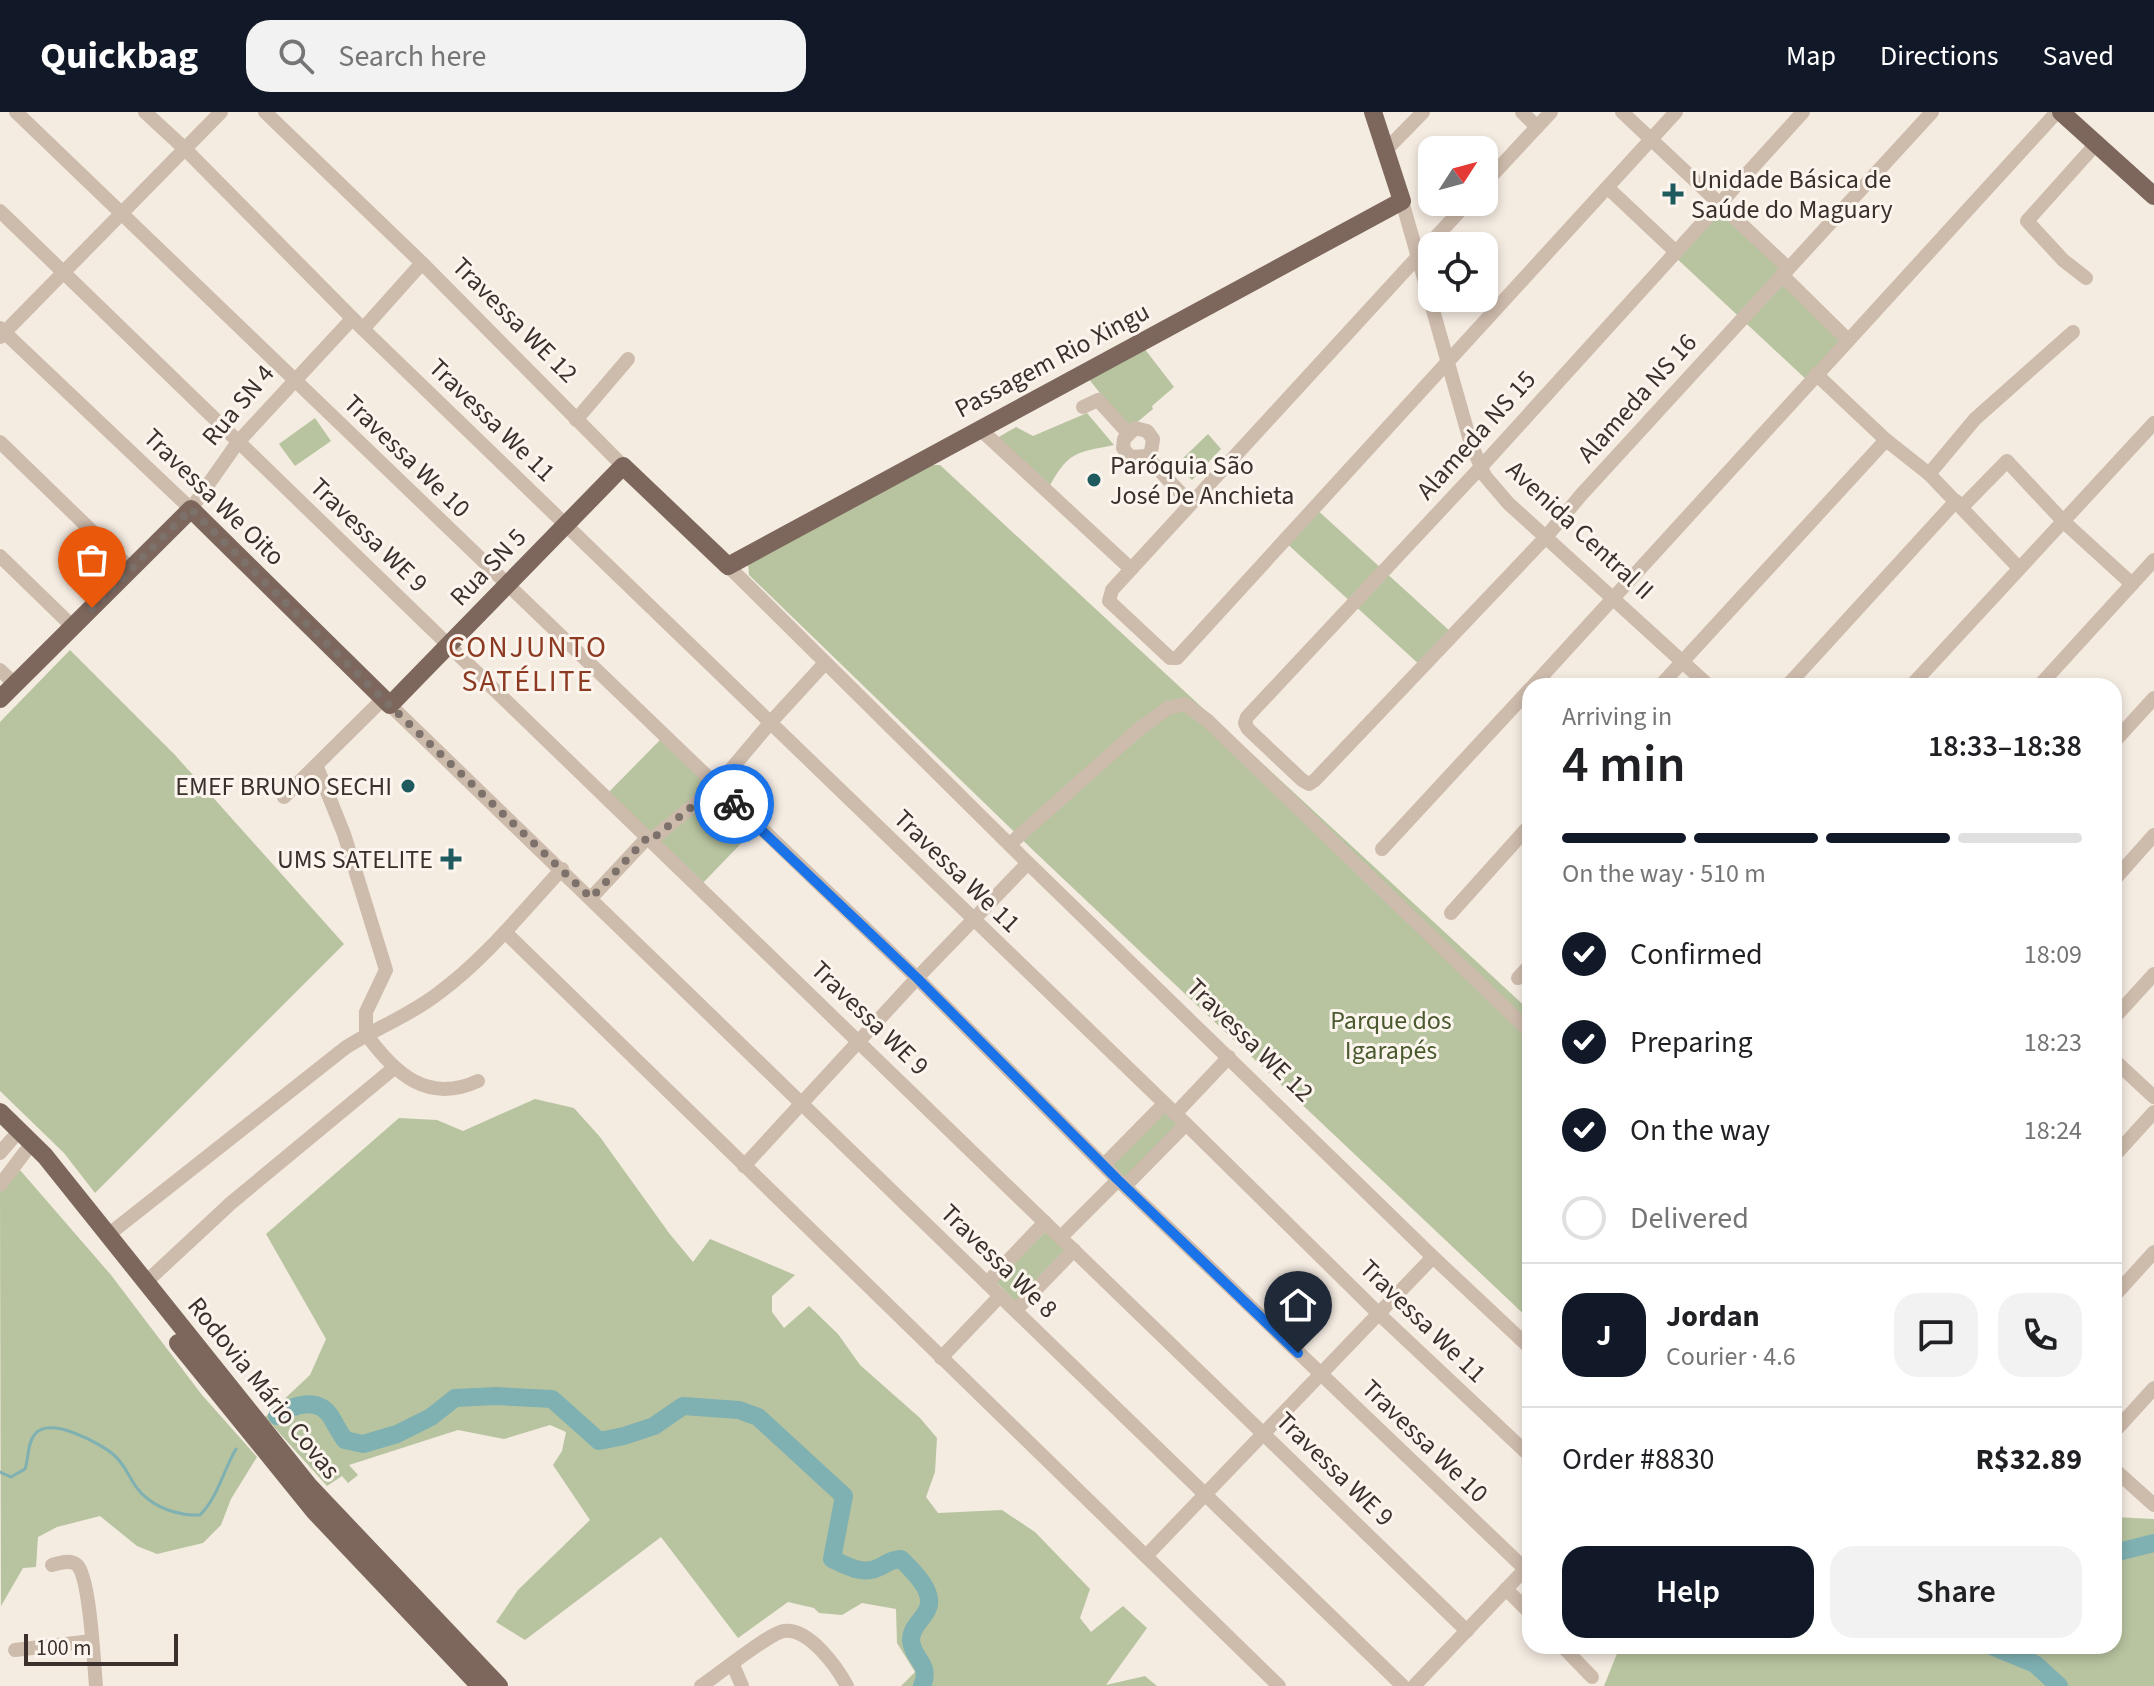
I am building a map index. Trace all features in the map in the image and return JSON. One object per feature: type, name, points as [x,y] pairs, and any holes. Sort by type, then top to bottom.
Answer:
[{"type":"main road","name":"Avenida Central II","points":[[1373,112],[1402,201]]},
{"type":"main road","points":[[2059,112],[2154,196]]},
{"type":"main road","name":"Passagem Rio Xingu","points":[[728,566],[1402,201]]},
{"type":"main road","name":"Rua SN 5","points":[[387,702],[450,644],[623,466]]},
{"type":"main road","name":"Travessa WE 12","points":[[623,466],[728,566]]},
{"type":"main road","name":"Rua SN 4","points":[[0,699],[191,509]]},
{"type":"main road","name":"Travessa We Oito","points":[[191,509],[387,702]]},
{"type":"main road","name":"Rodovia Mário Covas","points":[[0,1112],[40,1150],[310,1487],[499,1686]]},
{"type":"main road","name":"Rodovia Mário Covas","points":[[9,1143],[283,1477],[356,1558],[480,1686]]},
{"type":"street","name":"Travessa We 10","points":[[16,112],[917,978],[1121,1183],[1320,1374],[1522,1560]]},
{"type":"street","name":"Travessa We 11","points":[[145,112],[357,324],[1379,1314],[1522,1448]]},
{"type":"street","points":[[2,332],[221,112]]},
{"type":"street","name":"Travessa WE 12","points":[[265,112],[422,263],[623,466]]},
{"type":"street","points":[[1384,152],[1423,112]]},
{"type":"street","points":[[1522,112],[1537,127]]},
{"type":"street","points":[[1498,169],[1551,112]]},
{"type":"street","points":[[1622,112],[1720,202],[1848,340]]},
{"type":"street","points":[[1418,259],[1112,590],[1109,601],[1174,659],[1676,112]]},
{"type":"street","name":"Alameda NS 15","points":[[1309,784],[1248,729],[1245,720],[1480,468],[1803,112]]},
{"type":"street","name":"Alameda NS 16","points":[[1309,784],[1546,537],[1932,112]]},
{"type":"street","points":[[1541,678],[1816,374],[2059,112]]},
{"type":"street","points":[[2086,278],[2063,260],[2027,221],[2096,144]]},
{"type":"street","points":[[1608,188],[1675,251]]},
{"type":"street","name":"Avenida Central II","points":[[1402,201],[1418,259]]},
{"type":"street","name":"Travessa WE 9","points":[[0,211],[1467,1631]]},
{"type":"street","points":[[1442,232],[1456,216]]},
{"type":"street","name":"Rua SN 4","points":[[191,509],[238,442],[293,380],[422,263]]},
{"type":"street","name":"Avenida Central II","points":[[1434,312],[1480,468],[1493,489],[1700,678]]},
{"type":"street","name":"Travessa We Oito","points":[[2,332],[191,509]]},
{"type":"street","points":[[1929,474],[1975,419],[2073,332]]},
{"type":"street","points":[[576,420],[628,359]]},
{"type":"street","points":[[1816,374],[1886,440],[1929,474],[2019,568]]},
{"type":"street","points":[[1083,407],[1098,400],[1128,433]]},
{"type":"street","points":[[1918,678],[2154,423]]},
{"type":"street","points":[[1135,428],[1147,431],[1153,439],[1151,452],[1146,456],[1122,456],[1128,433],[1135,428]]},
{"type":"street","points":[[980,429],[1131,569]]},
{"type":"street","points":[[1667,678],[1886,440]]},
{"type":"street","points":[[0,442],[131,569]]},
{"type":"street","points":[[1146,456],[1190,503]]},
{"type":"street","points":[[1795,678],[1959,504],[2007,461],[2064,522],[2132,584]]},
{"type":"street","points":[[0,556],[73,627]]},
{"type":"street","points":[[2046,678],[2154,560]]},
{"type":"street","points":[[728,566],[1028,863],[744,1166]]},
{"type":"street","points":[[591,898],[649,839],[716,787],[825,663]]},
{"type":"street","points":[[0,670],[15,684]]},
{"type":"street","points":[[2122,733],[2154,698]]},
{"type":"street","points":[[1382,849],[1522,699]]},
{"type":"street","points":[[108,1235],[261,1112],[366,1034],[408,1014],[442,991],[505,932],[562,869],[387,702],[284,797]]},
{"type":"street","points":[[1010,844],[1145,724],[1168,708],[1185,704],[1208,721],[1522,1024]]},
{"type":"street","points":[[317,767],[344,834],[386,970],[366,1012],[366,1034],[394,1068],[433,1090],[458,1090],[478,1081]]},
{"type":"street","points":[[1451,913],[1522,834]]},
{"type":"street","points":[[2122,871],[2154,835]]},
{"type":"street","name":"Travessa WE 12","points":[[1028,863],[1433,1257]]},
{"type":"street","name":"Travessa We 8","points":[[562,869],[800,1104],[1403,1686]]},
{"type":"street","points":[[505,932],[1279,1686]]},
{"type":"street","points":[[1518,978],[1522,974]]},
{"type":"street","points":[[2122,1009],[2154,974]]},
{"type":"street","points":[[1061,1237],[1121,1183],[1175,1114],[1229,1057]]},
{"type":"street","points":[[2122,1067],[2154,1097]]},
{"type":"street","points":[[145,1283],[231,1203],[394,1068]]},
{"type":"street","points":[[2122,1147],[2154,1112]]},
{"type":"street","points":[[1104,1165],[1175,1114]]},
{"type":"street","points":[[0,1185],[9,1143]]},
{"type":"street","points":[[987,1283],[1045,1222]]},
{"type":"street","points":[[1016,1310],[1074,1250]]},
{"type":"street","points":[[2122,1287],[2154,1252]]},
{"type":"street","points":[[1146,1556],[1433,1257],[1522,1340]]},
{"type":"street","points":[[941,1358],[1000,1296]]},
{"type":"street","points":[[2122,1423],[2154,1388]]},
{"type":"street","points":[[2122,1476],[2154,1505]]},
{"type":"street","points":[[52,1565],[69,1562],[80,1569],[89,1612],[96,1686]]},
{"type":"street","points":[[1414,1686],[1522,1572]]},
{"type":"street","points":[[1506,1589],[1522,1605]]},
{"type":"street","points":[[701,1686],[763,1641],[785,1631],[800,1636],[823,1651],[847,1686]]},
{"type":"street","points":[[15,1650],[92,1641]]},
{"type":"street","points":[[1570,1654],[1592,1677]]},
{"type":"street","points":[[733,1665],[742,1686]]},
{"type":"green space","points":[[1718,203],[1787,268],[1779,277],[1846,341],[1809,382],[1673,255]]},
{"type":"green space","points":[[1144,348],[1174,387],[1136,423],[1126,426],[1088,378]]},
{"type":"green space","points":[[1087,413],[1114,445],[1074,456],[1061,468],[1048,489],[997,438],[1016,427],[1033,436]]},
{"type":"green space","points":[[315,418],[331,441],[295,466],[279,444]]},
{"type":"green space","points":[[1208,434],[1221,449],[1192,480],[1176,465]]},
{"type":"green space","name":"Parque dos Igarapés","points":[[930,465],[940,465],[1522,1004],[1522,1312],[1036,853],[749,575],[748,564]]},
{"type":"green space","points":[[1314,507],[1452,633],[1421,666],[1283,540]]},
{"type":"green space","points":[[70,650],[175,755],[344,944],[95,1193],[64,1153],[0,1091],[0,722]]},
{"type":"green space","points":[[662,738],[756,828],[698,888],[604,797]]},
{"type":"green space","points":[[535,1099],[574,1108],[600,1137],[693,1262],[710,1239],[795,1275],[772,1296],[772,1312],[784,1328],[809,1306],[838,1334],[860,1365],[920,1418],[937,1438],[935,1472],[926,1497],[938,1513],[1002,1510],[1035,1532],[1090,1589],[1080,1618],[1091,1632],[1123,1606],[1147,1628],[1106,1685],[1145,1676],[1157,1686],[901,1686],[915,1672],[897,1643],[896,1609],[862,1603],[842,1615],[819,1613],[814,1608],[788,1602],[738,1638],[661,1537],[525,1640],[496,1622],[518,1590],[590,1520],[553,1465],[562,1451],[566,1432],[550,1425],[504,1439],[458,1430],[349,1465],[358,1475],[348,1483],[342,1476],[327,1486],[265,1417],[310,1375],[326,1339],[266,1234],[399,1118],[437,1120],[463,1131]]},
{"type":"green space","points":[[1163,1110],[1179,1126],[1124,1180],[1109,1165]]},
{"type":"green space","points":[[20,1170],[111,1275],[202,1395],[257,1457],[231,1499],[221,1525],[203,1543],[157,1554],[137,1546],[100,1516],[57,1527],[38,1537],[36,1567],[23,1568],[1,1606],[0,1192]]},
{"type":"green space","points":[[1047,1230],[1067,1250],[1016,1302],[996,1282]]},
{"type":"green space","points":[[2122,1517],[2154,1519],[2154,1686],[1604,1686],[1617,1654],[2122,1654]]},
{"type":"waterway","points":[[277,1416],[305,1404],[319,1406],[326,1410],[345,1440],[363,1444],[397,1434],[431,1417],[455,1398],[496,1396],[552,1399],[599,1441],[654,1426],[683,1406],[739,1410],[758,1417],[844,1496],[832,1559],[863,1570],[901,1559],[927,1590],[929,1605],[911,1636],[912,1647],[925,1672],[922,1686]]},
{"type":"waterway","points":[[0,1472],[11,1477],[25,1469],[31,1442],[42,1429],[63,1430],[87,1438],[114,1455],[142,1494],[154,1503],[172,1512],[200,1515],[216,1492],[236,1449]]},
{"type":"waterway","points":[[2122,1551],[2154,1543]]},
{"type":"waterway","points":[[2011,1654],[2035,1664],[2059,1686]]},
{"type":"way so far","points":[[92,608],[191,509],[591,898],[647,838],[651,840],[716,787],[734,804]]},
{"type":"place","name":"Unidade Básica de Saúde do Maguary","points":[[1673,194]]},
{"type":"place","name":"Paróquia São José De Anchieta","points":[[1094,480]]},
{"type":"place","name":"EMEF BRUNO SECHI","points":[[408,786]]},
{"type":"place","name":"UMS SATELITE","points":[[451,859]]},
{"type":"district","name":"CONJUNTO SATÉLITE","points":[[528,664]]},
{"type":"route","points":[[734,804],[917,978],[1118,1180],[1298,1353]]}]
